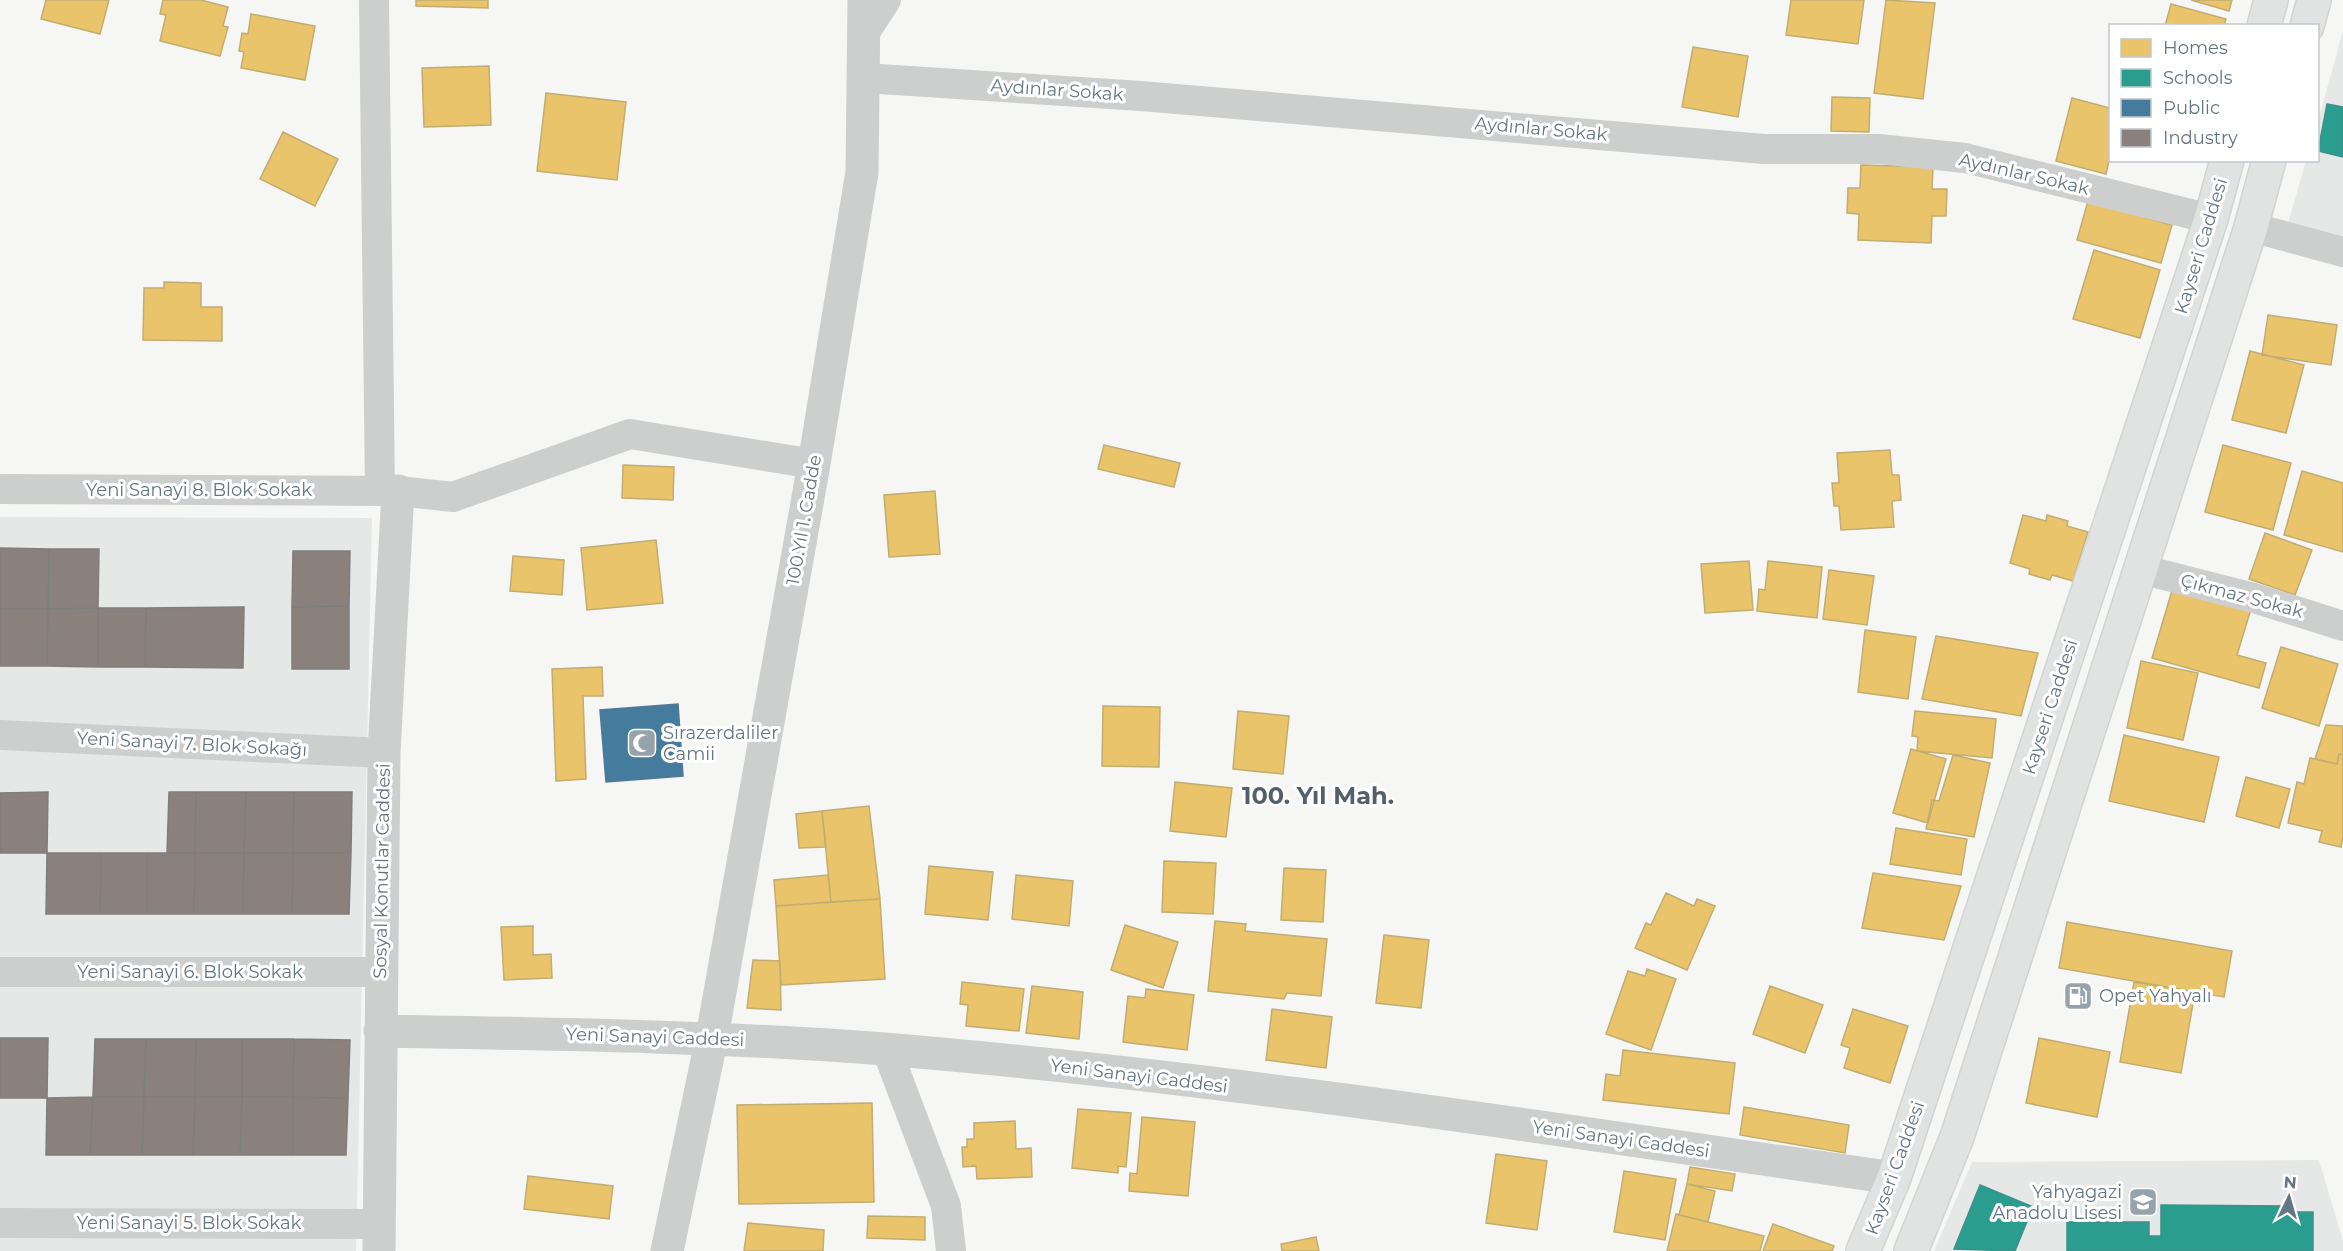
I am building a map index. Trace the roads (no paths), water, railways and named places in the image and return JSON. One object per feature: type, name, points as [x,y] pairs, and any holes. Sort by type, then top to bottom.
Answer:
[{"type":"main road","points":[[2265,24],[2271,0]]},
{"type":"main road","points":[[2308,24],[2314,0]]},
{"type":"main road","name":"Kayseri Caddesi","points":[[1863,1251],[1894,1178],[2211,219],[2226,162]]},
{"type":"main road","points":[[1911,1251],[1957,1137],[2251,226],[2268,162]]},
{"type":"street","points":[[374,0],[389,491]]},
{"type":"street","name":"100.Yıl 1. Cadde","points":[[667,1251],[712,1037],[814,464],[862,172],[864,0]]},
{"type":"street","points":[[865,32],[886,0]]},
{"type":"street","name":"Aydınlar Sokak","points":[[864,78],[1152,97],[1764,148],[1890,150],[1965,158],[2211,219]]},
{"type":"street","points":[[2251,226],[2343,252]]},
{"type":"street","name":"Yeni Sanayi 8. Blok Sokak","points":[[0,489],[389,491],[453,497],[630,434],[814,464]]},
{"type":"street","name":"Sosyal Konutlar Caddesi","points":[[379,1237],[380,972],[389,491]]},
{"type":"street","name":"Çıkmaz Sokak","points":[[2140,569],[2254,598],[2343,626]]},
{"type":"street","name":"Yeni Sanayi 7. Blok Sokağı","points":[[0,735],[384,753]]},
{"type":"street","name":"Yeni Sanayi 6. Blok Sokak","points":[[0,972],[380,972]]},
{"type":"street","name":"Yeni Sanayi Caddesi","points":[[380,1031],[712,1037],[886,1050],[1118,1073],[1336,1100],[1894,1178]]},
{"type":"street","points":[[886,1050],[946,1206],[951,1251]]},
{"type":"street","name":"Yeni Sanayi 5. Blok Sokak","points":[[0,1223],[379,1237]]},
{"type":"place","name":"Sırazerdaliler Camii","points":[[642,743]]},
{"type":"place","name":"Opet Yahyalı","points":[[2078,996]]},
{"type":"place","name":"Yahyagazi Anadolu Lisesi","points":[[2143,1202]]},
{"type":"district","name":"100. Yıl Mah.","points":[[1318,796]]}]
